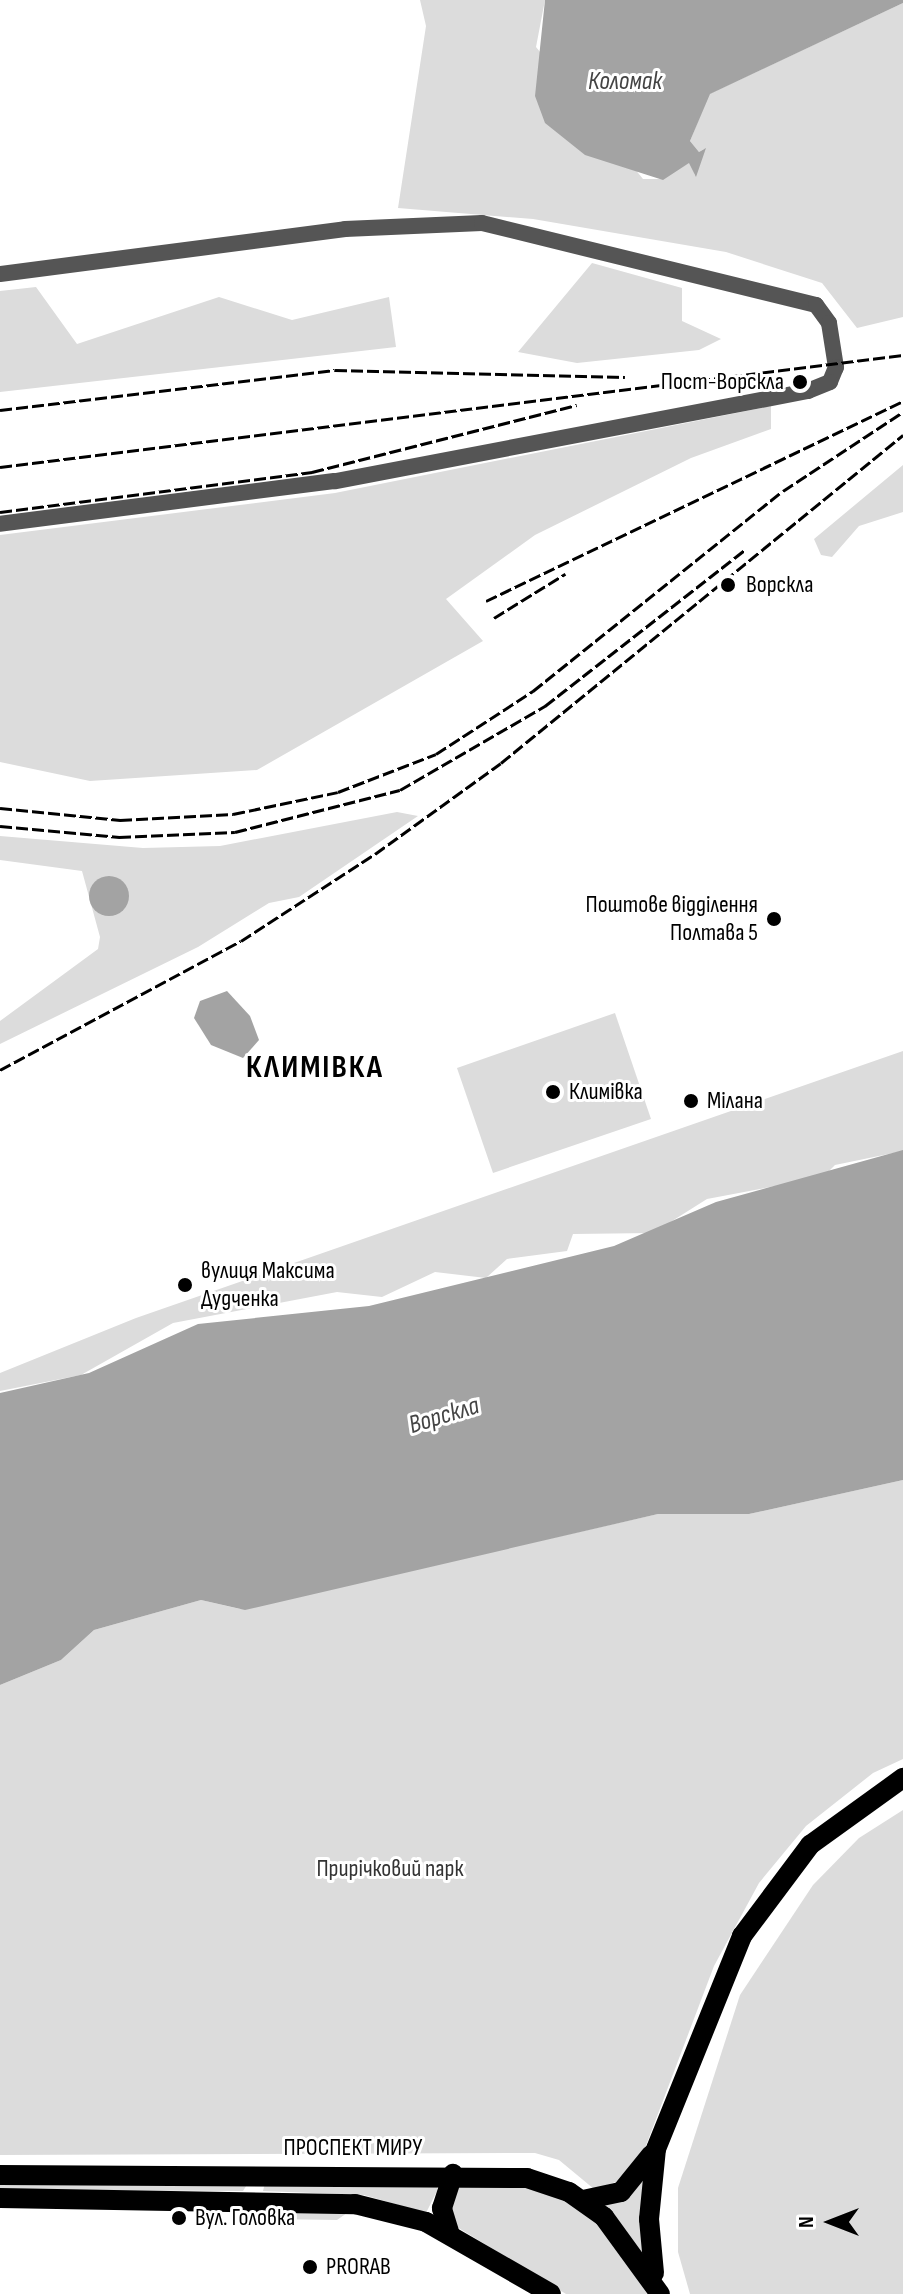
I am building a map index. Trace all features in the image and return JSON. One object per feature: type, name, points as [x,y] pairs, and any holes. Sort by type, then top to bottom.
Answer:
[{"type":"main road","points":[[583,2200],[621,2192],[656,2149],[759,1907],[810,1845],[903,1778]]},
{"type":"main road","points":[[656,2149],[649,2219],[659,2293]]},
{"type":"main road","points":[[255,2198],[256,2174]]},
{"type":"main road","points":[[450,2235],[442,2208],[453,2174]]},
{"type":"main road","name":"ПРОСПЕКТ МИРУ","points":[[0,2175],[453,2174],[527,2178],[583,2200],[622,2236],[659,2293]]},
{"type":"main road","name":"ПРОСПЕКТ МИРУ","points":[[0,2198],[255,2198],[386,2209],[450,2235],[551,2294]]},
{"type":"street","points":[[0,274],[345,229],[482,223],[806,301],[829,323],[836,367],[830,382],[808,391],[334,481],[0,524]]},
{"type":"green space","points":[[420,0],[545,0],[536,47],[643,179],[662,179],[690,162],[695,175],[704,149],[699,152],[690,141],[709,94],[903,3],[903,317],[857,328],[822,283],[726,252],[533,219],[398,208],[426,26]]},
{"type":"green space","points":[[592,263],[682,288],[682,321],[721,339],[699,350],[577,363],[518,352]]},
{"type":"green space","points":[[36,287],[77,344],[219,297],[292,320],[389,297],[396,347],[0,392],[0,291]]},
{"type":"green space","points":[[771,406],[771,429],[691,458],[535,535],[446,599],[483,641],[257,770],[90,781],[0,762],[0,535],[335,493]]},
{"type":"green space","points":[[903,465],[903,512],[859,526],[832,557],[821,555],[814,539]]},
{"type":"green space","points":[[397,812],[418,816],[299,897],[269,903],[198,947],[0,1044],[0,1021],[98,949],[100,937],[82,871],[0,860],[0,836],[143,848],[220,846]]},
{"type":"green space","name":"Климівка","points":[[615,1013],[651,1119],[493,1173],[457,1068]]},
{"type":"green space","points":[[903,1051],[903,1151],[835,1165],[823,1177],[707,1199],[653,1233],[573,1234],[567,1251],[507,1259],[486,1278],[435,1272],[382,1297],[337,1292],[173,1323],[81,1375],[0,1391],[0,1373],[136,1318]]},
{"type":"green space","name":"Прирічковий парк","points":[[903,1480],[903,1759],[873,1773],[806,1826],[759,1883],[714,1966],[642,2156],[625,2179],[594,2189],[559,2160],[535,2153],[0,2155],[0,1685],[61,1660],[94,1630],[201,1600],[240,1609],[658,1514],[749,1514]]},
{"type":"green space","points":[[903,1810],[903,2294],[690,2294],[678,2252],[678,2188],[740,1995],[813,1885],[859,1838]]},
{"type":"green space","points":[[645,2175],[646,2259],[602,2205]]},
{"type":"green space","points":[[0,2183],[248,2183],[243,2191],[0,2190]]},
{"type":"green space","points":[[265,2183],[437,2187],[437,2191],[426,2213],[364,2195],[263,2191]]},
{"type":"green space","points":[[521,2184],[557,2194],[605,2229],[647,2294],[566,2294],[452,2224],[451,2194],[459,2187]]},
{"type":"green space","points":[[272,2210],[347,2213],[337,2220],[272,2219]]},
{"type":"water","name":"Коломак","points":[[545,0],[903,0],[903,3],[710,94],[690,141],[699,152],[706,148],[696,177],[689,163],[663,180],[585,155],[545,123],[535,96]]},
{"type":"water","points":[[109,876],[123,882],[129,896],[123,910],[109,916],[95,910],[89,896],[95,882]]},
{"type":"water","points":[[227,991],[250,1016],[259,1040],[243,1058],[211,1045],[194,1018],[200,1001]]},
{"type":"water","points":[[903,1150],[903,1480],[749,1514],[658,1514],[245,1610],[201,1600],[94,1630],[61,1660],[0,1685],[0,1393],[89,1373],[198,1324],[369,1306],[614,1246],[716,1202]]},
{"type":"railway","points":[[0,467],[903,355]]},
{"type":"railway","points":[[0,410],[335,370],[625,377]]},
{"type":"railway","points":[[486,601],[903,401]]},
{"type":"railway","points":[[0,512],[312,472],[577,405]]},
{"type":"railway","points":[[0,808],[120,820],[233,814],[338,792],[436,754],[533,691],[783,491],[903,412]]},
{"type":"railway","points":[[0,1070],[241,941],[375,854],[501,763],[903,435]]},
{"type":"railway","points":[[0,826],[119,837],[235,832],[400,790],[545,706],[746,549]]},
{"type":"railway","points":[[494,618],[565,574]]},
{"type":"place","name":"Пост-Ворскла","points":[[800,382]]},
{"type":"place","name":"Ворскла","points":[[728,585]]},
{"type":"place","name":"Поштове відділення Полтава 5","points":[[774,919]]},
{"type":"place","name":"Климівка","points":[[553,1092]]},
{"type":"place","name":"Мілана","points":[[691,1101]]},
{"type":"place","name":"вулиця Максима Дудченка","points":[[185,1285]]},
{"type":"place","name":"Вул. Головка","points":[[179,2218]]},
{"type":"place","name":"PRORAB","points":[[310,2267]]},
{"type":"district","name":"КЛИМІВКА","points":[[315,1068]]}]
